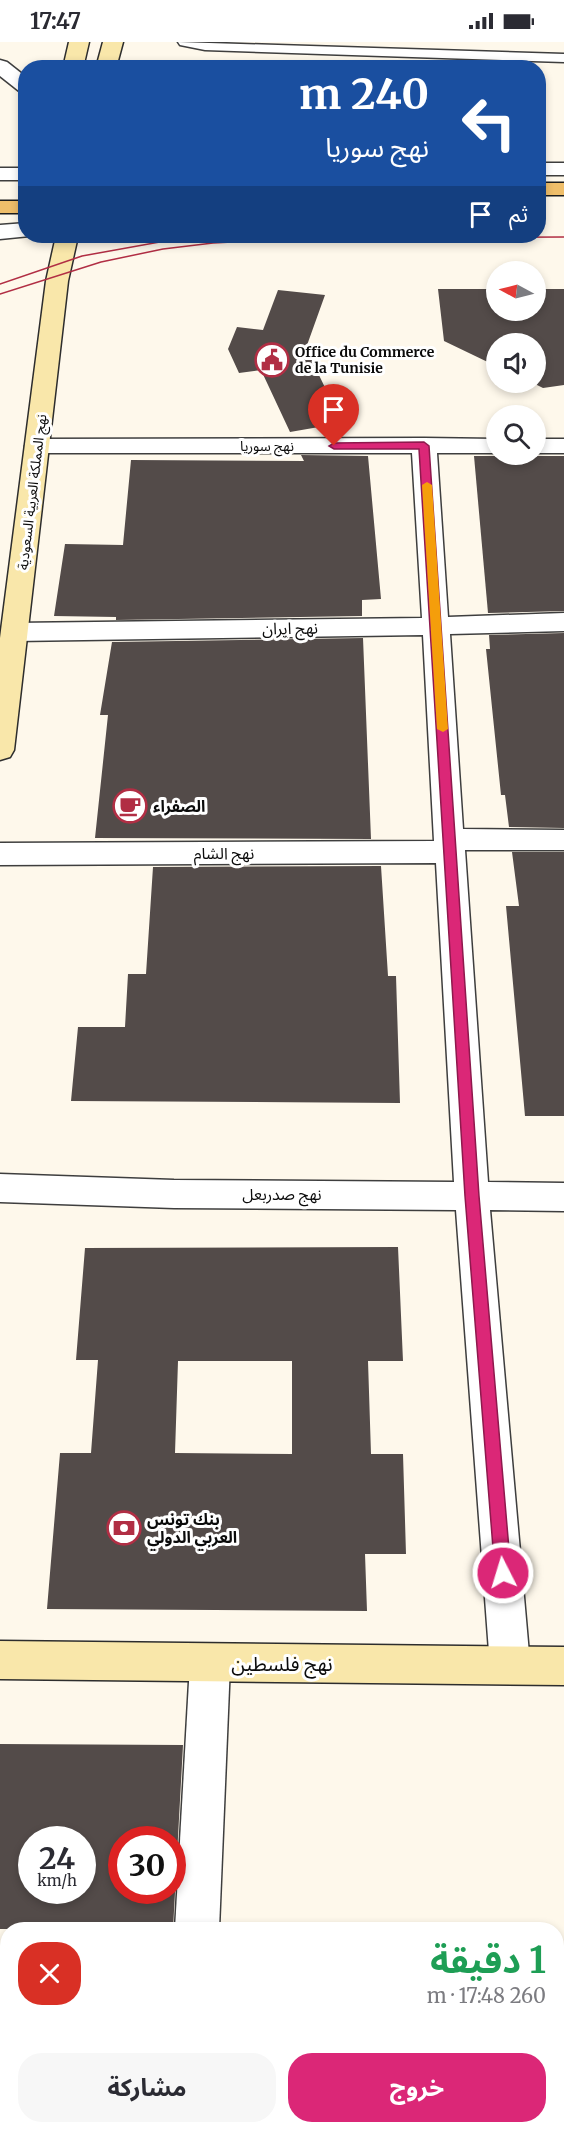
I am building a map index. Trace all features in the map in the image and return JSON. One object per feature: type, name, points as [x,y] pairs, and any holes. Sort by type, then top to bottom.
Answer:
[{"type":"main road","points":[[75,60],[80,42]]},
{"type":"main road","points":[[108,60],[112,42]]},
{"type":"main road","points":[[546,189],[564,189]]},
{"type":"main road","points":[[0,192],[18,193]]},
{"type":"main road","points":[[546,204],[564,203]]},
{"type":"main road","points":[[0,207],[18,207]]},
{"type":"main road","name":"نهج المملكة العربية السعودية","points":[[0,750],[4,687],[15,632],[60,262],[65,243]]},
{"type":"main road","name":"نهج فلسطين","points":[[0,1660],[564,1666]]},
{"type":"street","points":[[0,66],[18,81]]},
{"type":"street","points":[[546,169],[564,169]]},
{"type":"street","points":[[0,174],[18,174]]},
{"type":"street","points":[[0,232],[18,231]]},
{"type":"street","name":"نهج سوريا","points":[[37,446],[486,446]]},
{"type":"street","points":[[424,446],[472,1196],[510,1665]]},
{"type":"street","points":[[546,446],[564,446]]},
{"type":"street","name":"نهج ايران","points":[[15,632],[564,622]]},
{"type":"street","name":"نهج الشام","points":[[0,854],[449,845],[564,840]]},
{"type":"street","name":"نهج صدربعل","points":[[0,1188],[174,1194],[564,1197]]},
{"type":"street","points":[[197,1922],[210,1664]]},
{"type":"lane","points":[[185,42],[204,46],[564,58]]},
{"type":"building","points":[[438,289],[486,289],[486,321],[546,321],[546,289],[564,289],[564,385],[546,388],[546,333],[486,333],[486,361],[444,341]]},
{"type":"building","name":"Office du Commerce de la Tunisie","points":[[278,290],[325,295],[306,348],[342,423],[290,432],[261,370],[239,373],[228,349],[237,327],[263,330]]},
{"type":"building","points":[[301,455],[368,456],[381,599],[362,600],[362,616],[116,620],[116,617],[54,616],[65,544],[123,545],[131,460],[304,461]]},
{"type":"building","points":[[474,456],[486,456],[486,465],[546,465],[546,456],[564,456],[564,611],[488,613]]},
{"type":"building","points":[[564,633],[564,828],[509,827],[505,795],[501,795],[486,649],[490,649],[489,635]]},
{"type":"building","points":[[363,638],[371,839],[95,838],[108,715],[100,715],[112,642]]},
{"type":"building","points":[[512,852],[564,852],[564,1116],[525,1116],[506,906],[519,906]]},
{"type":"building","points":[[381,866],[388,976],[396,976],[400,1103],[71,1101],[78,1027],[125,1027],[128,974],[146,974],[153,867]]},
{"type":"building","points":[[398,1247],[403,1361],[368,1361],[371,1454],[403,1454],[406,1554],[365,1554],[367,1611],[47,1609],[60,1453],[91,1453],[98,1360],[76,1360],[85,1248]],"holes":[[[178,1361],[292,1361],[292,1454],[175,1453]]]},
{"type":"building","points":[[0,1744],[183,1745],[179,1826],[108,1826],[108,1904],[174,1904],[173,1922],[0,1922]]},
{"type":"tram line","points":[[546,237],[564,237]]},
{"type":"tram line","points":[[0,284],[82,256],[154,243]]},
{"type":"tram line","points":[[0,294],[101,262],[163,249],[213,243]]},
{"type":"slow traffic","points":[[427,485],[443,729]]},
{"type":"place","name":"Office du Commerce de la Tunisie","points":[[272,360]]},
{"type":"place","name":"الصفراء","points":[[130,806]]},
{"type":"place","name":"بنك تونس العربي الدولي","points":[[124,1528]]},
{"type":"route","points":[[334,446],[424,446],[472,1196],[503,1573]]}]
